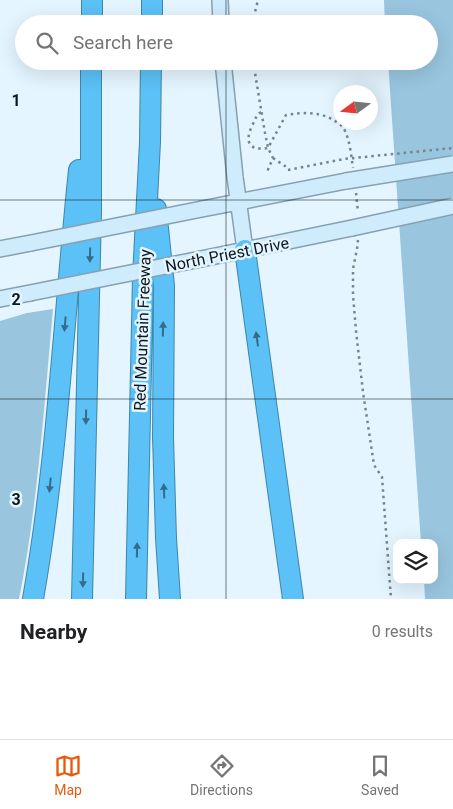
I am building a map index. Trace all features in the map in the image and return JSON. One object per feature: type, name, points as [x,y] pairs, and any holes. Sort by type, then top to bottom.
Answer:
[{"type":"highway","points":[[92,0],[92,15]]},
{"type":"highway","points":[[152,0],[152,15]]},
{"type":"highway","points":[[33,599],[42,550],[53,459],[75,214],[90,70]]},
{"type":"highway","points":[[82,599],[91,212],[91,70]]},
{"type":"highway","name":"Red Mountain Freeway","points":[[136,599],[143,277],[150,142],[151,70]]},
{"type":"highway","points":[[150,142],[164,286],[163,438],[170,599]]},
{"type":"highway","points":[[245,250],[292,592]]},
{"type":"main road","points":[[220,0],[221,15]]},
{"type":"main road","points":[[224,70],[245,250]]},
{"type":"main road","points":[[0,249],[346,181],[453,164]]},
{"type":"main road","name":"North Priest Drive","points":[[0,299],[453,206]]},
{"type":"path","points":[[254,15],[258,0]]},
{"type":"path","points":[[255,70],[268,148],[273,158],[288,170],[344,159],[453,148]]},
{"type":"path","points":[[262,112],[258,115],[250,131],[249,138],[250,144],[253,147],[258,149],[268,148]]},
{"type":"path","points":[[266,174],[273,158]]},
{"type":"path","points":[[356,331],[374,465],[382,477],[391,599]]},
{"type":"shaded area","points":[[384,0],[453,0],[453,599],[425,599],[424,584],[438,584],[438,539],[421,539],[389,70],[438,70],[438,15],[385,15]]},
{"type":"shaded area","points":[[53,309],[40,455],[26,563],[19,599],[0,599],[0,321],[27,313]]}]
